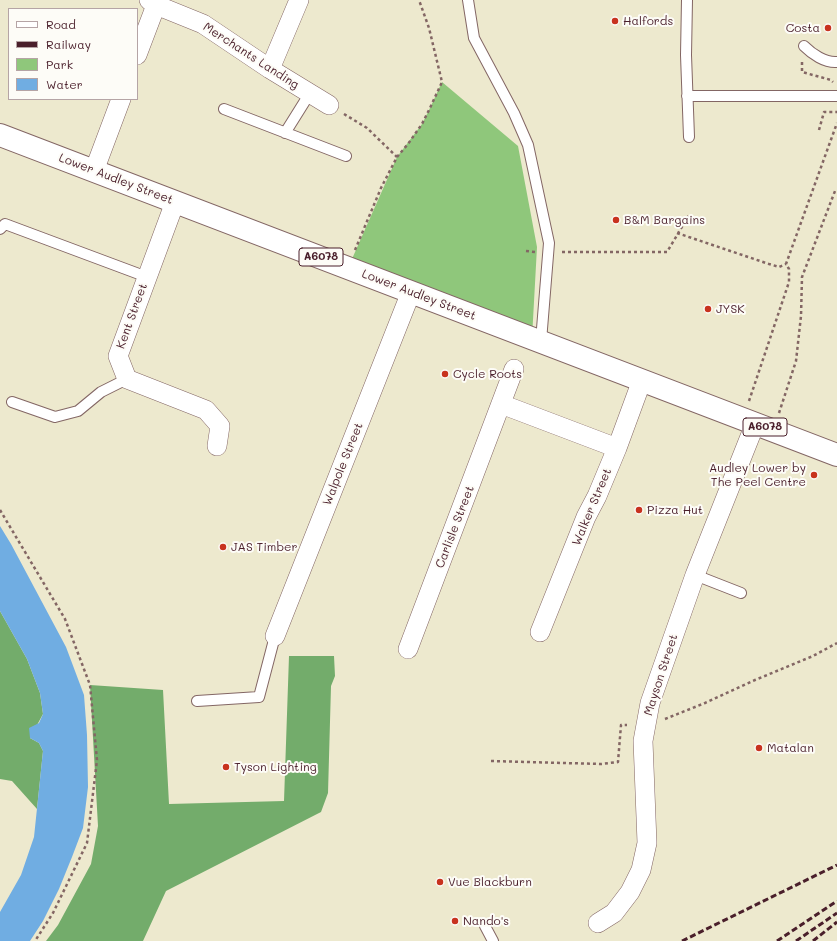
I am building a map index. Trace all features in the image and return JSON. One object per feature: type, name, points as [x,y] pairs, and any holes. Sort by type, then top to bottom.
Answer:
[{"type":"highway","name":"Lower Audley Street","points":[[0,135],[837,455]]},
{"type":"street","points":[[270,69],[298,0]]},
{"type":"street","points":[[138,52],[152,3]]},
{"type":"street","name":"Merchants Landing","points":[[152,3],[203,24],[270,69],[328,105]]},
{"type":"street","points":[[94,171],[120,100]]},
{"type":"street","name":"Kent Street","points":[[127,378],[118,356],[175,202]]},
{"type":"street","name":"Walpole Street","points":[[276,636],[412,292]]},
{"type":"street","name":"Carlisle Street","points":[[408,649],[514,369]]},
{"type":"street","points":[[127,378],[206,410],[220,426],[217,446]]},
{"type":"street","name":"Walker Street","points":[[540,632],[586,517],[597,496],[617,448],[642,380]]},
{"type":"street","points":[[501,404],[617,448]]},
{"type":"street","name":"Mayson Street","points":[[598,923],[614,913],[630,892],[642,870],[647,843],[643,741],[650,703],[695,575],[757,424]]},
{"type":"lane","points":[[468,0],[474,38],[514,113],[528,145],[550,243],[541,342]]},
{"type":"lane","points":[[687,0],[686,55],[689,137]]},
{"type":"lane","points":[[804,46],[810,52],[824,59],[831,62],[837,62]]},
{"type":"lane","points":[[285,133],[310,93]]},
{"type":"lane","points":[[687,96],[837,96]]},
{"type":"lane","points":[[224,109],[346,156]]},
{"type":"lane","points":[[0,228],[5,224],[147,277]]},
{"type":"lane","points":[[12,402],[55,417],[78,411],[102,392],[127,378]]},
{"type":"lane","points":[[695,575],[741,593]]},
{"type":"lane","points":[[197,701],[259,697],[276,636]]},
{"type":"lane","points":[[485,926],[493,941]]},
{"type":"path","points":[[348,268],[381,188],[397,157],[422,124],[442,82],[419,0]]},
{"type":"path","points":[[328,105],[367,128],[397,157]]},
{"type":"path","points":[[818,130],[824,112],[837,112]]},
{"type":"path","points":[[677,233],[768,264],[779,267],[786,264],[837,123]]},
{"type":"path","points":[[757,424],[796,361],[801,316],[802,277],[835,192]]},
{"type":"path","points":[[549,252],[667,252],[689,215]]},
{"type":"path","points":[[757,424],[788,282],[789,269],[786,264]]},
{"type":"path","points":[[0,510],[65,619],[90,685],[97,760],[87,843],[53,913],[35,941]]},
{"type":"path","points":[[491,761],[601,764],[618,762],[621,726],[646,722],[657,722],[705,703],[813,656],[837,643]]},
{"type":"green space","points":[[442,82],[518,146],[537,247],[532,338],[348,268],[397,157],[422,124]]},
{"type":"green space","points":[[0,611],[27,659],[40,693],[43,714],[30,738],[39,743],[43,751],[37,809],[12,781],[0,779]]},
{"type":"green space","points":[[289,656],[334,656],[335,676],[331,686],[328,793],[321,812],[166,891],[143,941],[46,941],[58,925],[91,864],[98,826],[90,685],[163,690],[169,804],[284,801]]},
{"type":"water","points":[[0,526],[66,647],[84,695],[87,735],[88,787],[83,828],[59,889],[43,921],[30,941],[0,941],[0,912],[21,875],[34,837],[43,751],[39,743],[30,738],[29,728],[39,723],[43,714],[40,693],[27,659],[0,611]]},
{"type":"railway","points":[[682,941],[837,865]]},
{"type":"railway","points":[[777,941],[837,901]]},
{"type":"railway","points":[[796,941],[837,913]]},
{"type":"railway","points":[[813,941],[837,922]]},
{"type":"place","name":"Halfords","points":[[615,21]]},
{"type":"place","name":"Costa","points":[[828,28]]},
{"type":"place","name":"B&M Bargains","points":[[616,220]]},
{"type":"place","name":"JYSK","points":[[708,309]]},
{"type":"place","name":"Cycle Roots","points":[[445,374]]},
{"type":"place","name":"Audley Lower by The Peel Centre","points":[[814,475]]},
{"type":"place","name":"Pizza Hut","points":[[639,510]]},
{"type":"place","name":"JAS Timber","points":[[223,547]]},
{"type":"place","name":"Matalan","points":[[759,748]]},
{"type":"place","name":"Tyson Lighting","points":[[226,767]]},
{"type":"place","name":"Vue Blackburn","points":[[440,882]]},
{"type":"place","name":"Nando's","points":[[455,921]]}]
